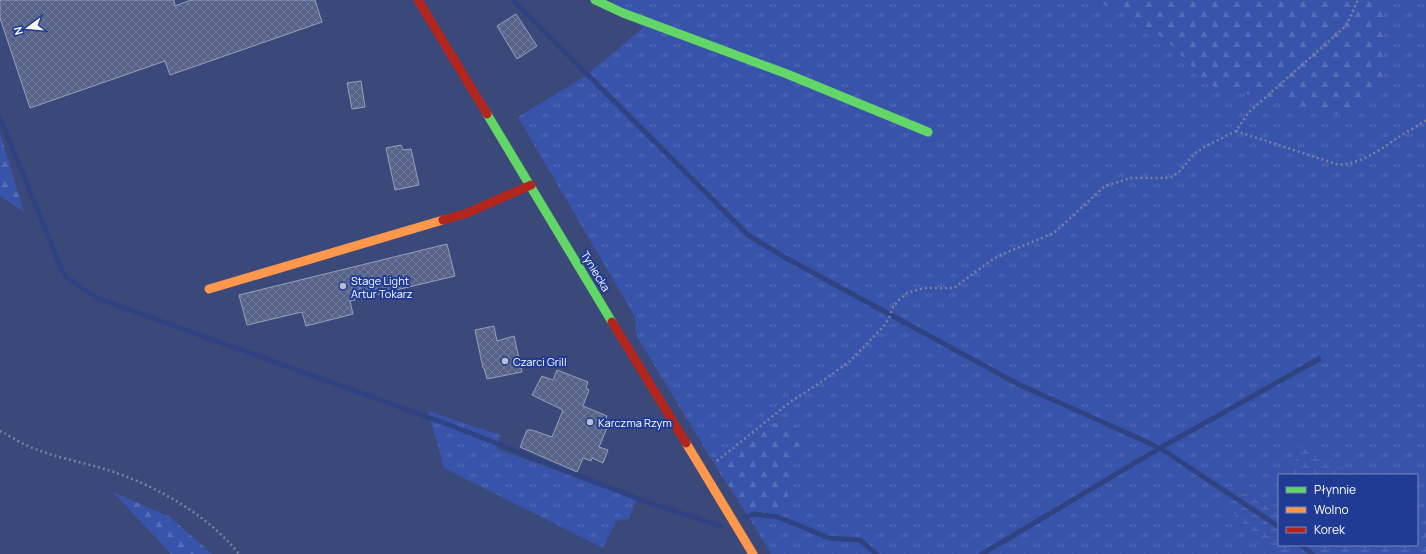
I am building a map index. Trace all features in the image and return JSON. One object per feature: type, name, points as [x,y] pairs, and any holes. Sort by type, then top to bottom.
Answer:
[{"type":"street","name":"Tyniecka","points":[[418,0],[753,554]]},
{"type":"street","points":[[595,0],[623,13],[787,74],[928,132]]},
{"type":"street","points":[[209,289],[467,213],[530,185]]},
{"type":"path","points":[[704,471],[790,402],[849,362],[884,326],[893,307],[907,293],[924,288],[954,288],[990,261],[1060,229],[1105,186],[1131,178],[1172,177],[1180,172],[1195,153],[1236,132],[1249,112],[1346,26],[1358,0]]},
{"type":"path","points":[[1236,132],[1339,165],[1350,164],[1362,160],[1426,120]]},
{"type":"path","points":[[0,431],[37,450],[111,471],[150,486],[210,524],[239,554]]},
{"type":"green space","points":[[610,0],[1093,0],[1123,13],[1165,39],[1211,86],[1383,8],[1385,0],[1426,0],[1426,521],[1418,516],[1418,474],[1353,474],[1299,439],[1293,474],[1278,474],[1278,510],[1231,487],[1222,503],[1275,554],[771,554],[753,524],[787,510],[791,465],[805,432],[784,417],[715,465],[636,335],[635,317],[518,117],[584,77],[643,28]]},
{"type":"green space","points":[[1093,0],[1385,0],[1383,9],[1384,83],[1351,117],[1211,86],[1165,39],[1123,13]]},
{"type":"green space","points":[[0,133],[24,212],[0,196]]},
{"type":"green space","points":[[428,411],[500,435],[497,449],[636,500],[629,519],[616,521],[603,548],[444,468]]},
{"type":"green space","points":[[784,417],[805,432],[791,465],[787,510],[753,524],[715,465]]},
{"type":"green space","points":[[1299,439],[1353,474],[1293,474]]},
{"type":"green space","points":[[1230,487],[1278,510],[1278,546],[1418,546],[1418,516],[1426,521],[1426,554],[1275,554],[1222,503]]},
{"type":"green space","points":[[113,492],[170,517],[212,554],[171,554]]},
{"type":"building","points":[[0,0],[174,0],[175,6],[191,0],[315,0],[322,22],[170,75],[165,61],[30,108],[0,18]]},
{"type":"building","points":[[516,14],[537,46],[517,59],[497,26]]},
{"type":"building","points":[[361,81],[365,107],[352,109],[347,83]]},
{"type":"building","points":[[401,145],[403,150],[411,149],[419,185],[395,190],[386,148]]},
{"type":"building","name":"Stage Light Artur Tokarz","points":[[447,244],[455,276],[350,301],[353,314],[306,326],[302,312],[247,325],[239,295]]},
{"type":"building","points":[[494,326],[497,341],[514,336],[522,372],[487,379],[483,368],[475,330]]},
{"type":"building","points":[[557,370],[588,382],[586,388],[589,390],[583,406],[607,416],[603,427],[607,428],[599,447],[608,450],[603,463],[592,458],[591,461],[583,458],[577,472],[520,447],[527,430],[532,430],[552,437],[563,410],[532,395],[542,376],[553,380]]},
{"type":"waterway","points":[[513,0],[748,235],[786,258],[1018,384],[1160,448],[1278,526]]},
{"type":"waterway","points":[[0,118],[64,275],[97,298],[447,424],[644,501],[720,526]]},
{"type":"waterway","points":[[982,554],[1160,448],[1319,359]]},
{"type":"waterway","points":[[746,517],[754,514],[778,517],[829,538],[860,540],[876,554]]},
{"type":"waterway","points":[[1302,546],[1312,554]]},
{"type":"traffic: fast","points":[[595,0],[623,13],[787,74],[928,132]]},
{"type":"traffic: fast","points":[[487,114],[612,322]]},
{"type":"traffic: slow","points":[[209,289],[443,220]]},
{"type":"traffic: slow","points":[[686,443],[753,554]]},
{"type":"traffic: jam","points":[[418,0],[487,114]]},
{"type":"traffic: jam","points":[[443,220],[467,213],[531,185]]},
{"type":"traffic: jam","points":[[612,322],[686,443]]},
{"type":"place","name":"Stage Light Artur Tokarz","points":[[343,286]]},
{"type":"place","name":"Czarci Grill","points":[[505,361]]},
{"type":"place","name":"Karczma Rzym","points":[[590,422]]}]
